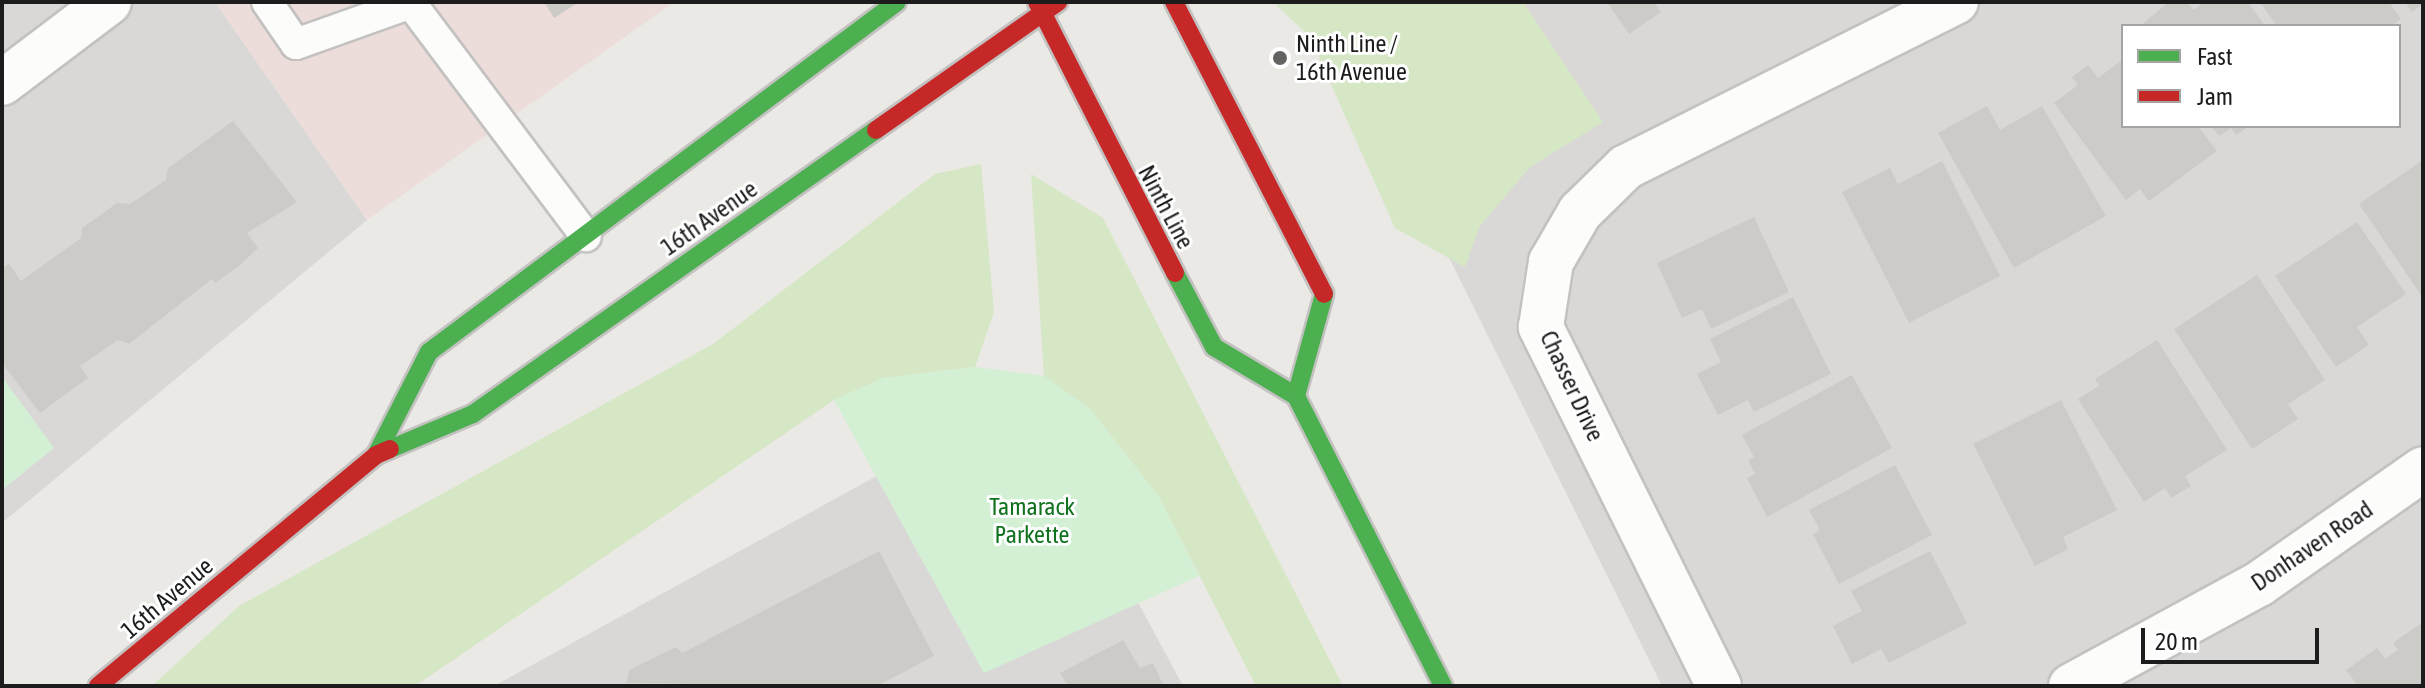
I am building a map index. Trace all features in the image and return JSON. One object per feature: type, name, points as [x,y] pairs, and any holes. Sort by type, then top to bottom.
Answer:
[{"type":"main road","name":"16th Avenue","points":[[376,455],[429,352],[897,2]]},
{"type":"main road","name":"16th Avenue","points":[[98,686],[376,455],[473,414],[1040,8],[1058,2]]},
{"type":"main road","points":[[1174,2],[1325,289],[1296,396],[1443,686]]},
{"type":"main road","name":"Ninth Line","points":[[1040,8],[1090,115],[1214,347],[1296,396]]},
{"type":"street","points":[[2,83],[109,2]]},
{"type":"street","name":"Chasser Drive","points":[[1719,686],[1541,327],[1551,262],[1580,212],[1626,167],[1956,2]]},
{"type":"street","name":"Donhaven Road","points":[[2071,686],[2259,584],[2423,469]]},
{"type":"lane","points":[[267,2],[296,44],[411,3],[586,236]]},
{"type":"shaded area","points":[[2,2],[215,2],[367,220],[2,523]]},
{"type":"shaded area","points":[[215,2],[674,2],[367,220]]},
{"type":"shaded area","points":[[1322,2],[2423,2],[2423,686],[1662,686]]},
{"type":"shaded area","points":[[1026,394],[1183,686],[494,686]]},
{"type":"green space","points":[[1273,2],[1523,2],[1603,122],[1530,167],[1480,226],[1465,267],[1395,228],[1310,37]]},
{"type":"green space","points":[[981,164],[994,312],[975,367],[883,378],[834,400],[415,686],[152,686],[239,606],[713,344],[935,174]]},
{"type":"green space","points":[[1031,174],[1103,218],[1343,686],[1256,686],[1159,497],[1090,409],[1044,376]]},
{"type":"green space","name":"Tamarack Parkette","points":[[975,367],[1044,376],[1090,409],[1159,497],[1199,576],[984,673],[834,400],[883,378]]},
{"type":"green space","points":[[2,377],[54,448],[2,490]]},
{"type":"building","points":[[544,2],[579,2],[554,18]]},
{"type":"building","points":[[1607,2],[1654,2],[1661,12],[1629,34]]},
{"type":"building","points":[[2169,2],[2188,2],[2193,10],[2205,2],[2248,2],[2264,24],[2142,24]]},
{"type":"building","points":[[2260,2],[2389,2],[2401,19],[2394,24],[2276,24]]},
{"type":"building","points":[[2405,2],[2423,2],[2423,4],[2412,12]]},
{"type":"building","points":[[2121,61],[2121,128],[2200,128],[2217,151],[2149,201],[2140,189],[2126,200],[2054,103],[2078,85],[2072,77],[2088,65],[2098,78]]},
{"type":"building","points":[[1987,106],[2000,130],[2042,106],[2106,216],[2014,268],[1938,133]]},
{"type":"building","points":[[233,121],[297,202],[247,233],[258,248],[238,267],[215,283],[212,279],[129,344],[118,340],[80,366],[88,378],[40,413],[2,363],[2,268],[9,264],[21,281],[81,238],[82,228],[117,203],[130,204],[166,180],[168,168]]},
{"type":"building","points":[[2213,128],[2231,128],[2219,136]]},
{"type":"building","points":[[2231,128],[2246,128],[2236,135]]},
{"type":"building","points":[[2423,160],[2423,298],[2359,204]]},
{"type":"building","points":[[1942,161],[2000,276],[1909,323],[1842,192],[1890,168],[1898,184]]},
{"type":"building","points":[[1754,217],[1789,292],[1711,329],[1702,309],[1682,318],[1657,263]]},
{"type":"building","points":[[2357,222],[2406,294],[2357,327],[2369,345],[2336,367],[2275,276]]},
{"type":"building","points":[[2257,275],[2325,380],[2288,404],[2298,419],[2252,449],[2174,329]]},
{"type":"building","points":[[1793,297],[1831,374],[1754,412],[1748,400],[1718,415],[1697,374],[1721,362],[1710,339]]},
{"type":"building","points":[[2157,340],[2227,450],[2185,476],[2191,486],[2171,498],[2165,488],[2144,502],[2078,399],[2099,386],[2095,379]]},
{"type":"building","points":[[1852,375],[1892,448],[1767,517],[1747,478],[1755,474],[1748,460],[1754,457],[1742,435]]},
{"type":"building","points":[[2061,400],[2117,510],[2063,537],[2068,549],[2035,566],[1973,444]]},
{"type":"building","points":[[1895,465],[1932,535],[1839,584],[1813,534],[1820,530],[1809,510]]},
{"type":"building","points":[[879,551],[934,656],[877,686],[627,683],[629,670],[676,647],[682,653]]},
{"type":"building","points":[[1930,551],[1967,623],[1889,663],[1881,649],[1852,664],[1833,626],[1862,611],[1851,591]]},
{"type":"building","points":[[2423,622],[2423,686],[2358,686],[2346,670],[2377,648],[2385,659],[2398,650],[2393,643]]},
{"type":"building","points":[[1123,640],[1140,668],[1153,663],[1164,686],[1068,686],[1060,673]]},
{"type":"traffic: fast","points":[[376,455],[429,352],[897,2]]},
{"type":"traffic: fast","points":[[390,449],[473,414],[876,130]]},
{"type":"traffic: fast","points":[[1175,273],[1214,347],[1296,396],[1443,686]]},
{"type":"traffic: fast","points":[[1296,396],[1324,294]]},
{"type":"traffic: jam","points":[[1037,2],[1175,273]]},
{"type":"traffic: jam","points":[[876,130],[1058,2]]},
{"type":"traffic: jam","points":[[1174,2],[1324,294]]},
{"type":"traffic: jam","points":[[98,686],[376,455],[390,449]]},
{"type":"place","name":"Ninth Line / 16th Avenue","points":[[1280,58]]}]
